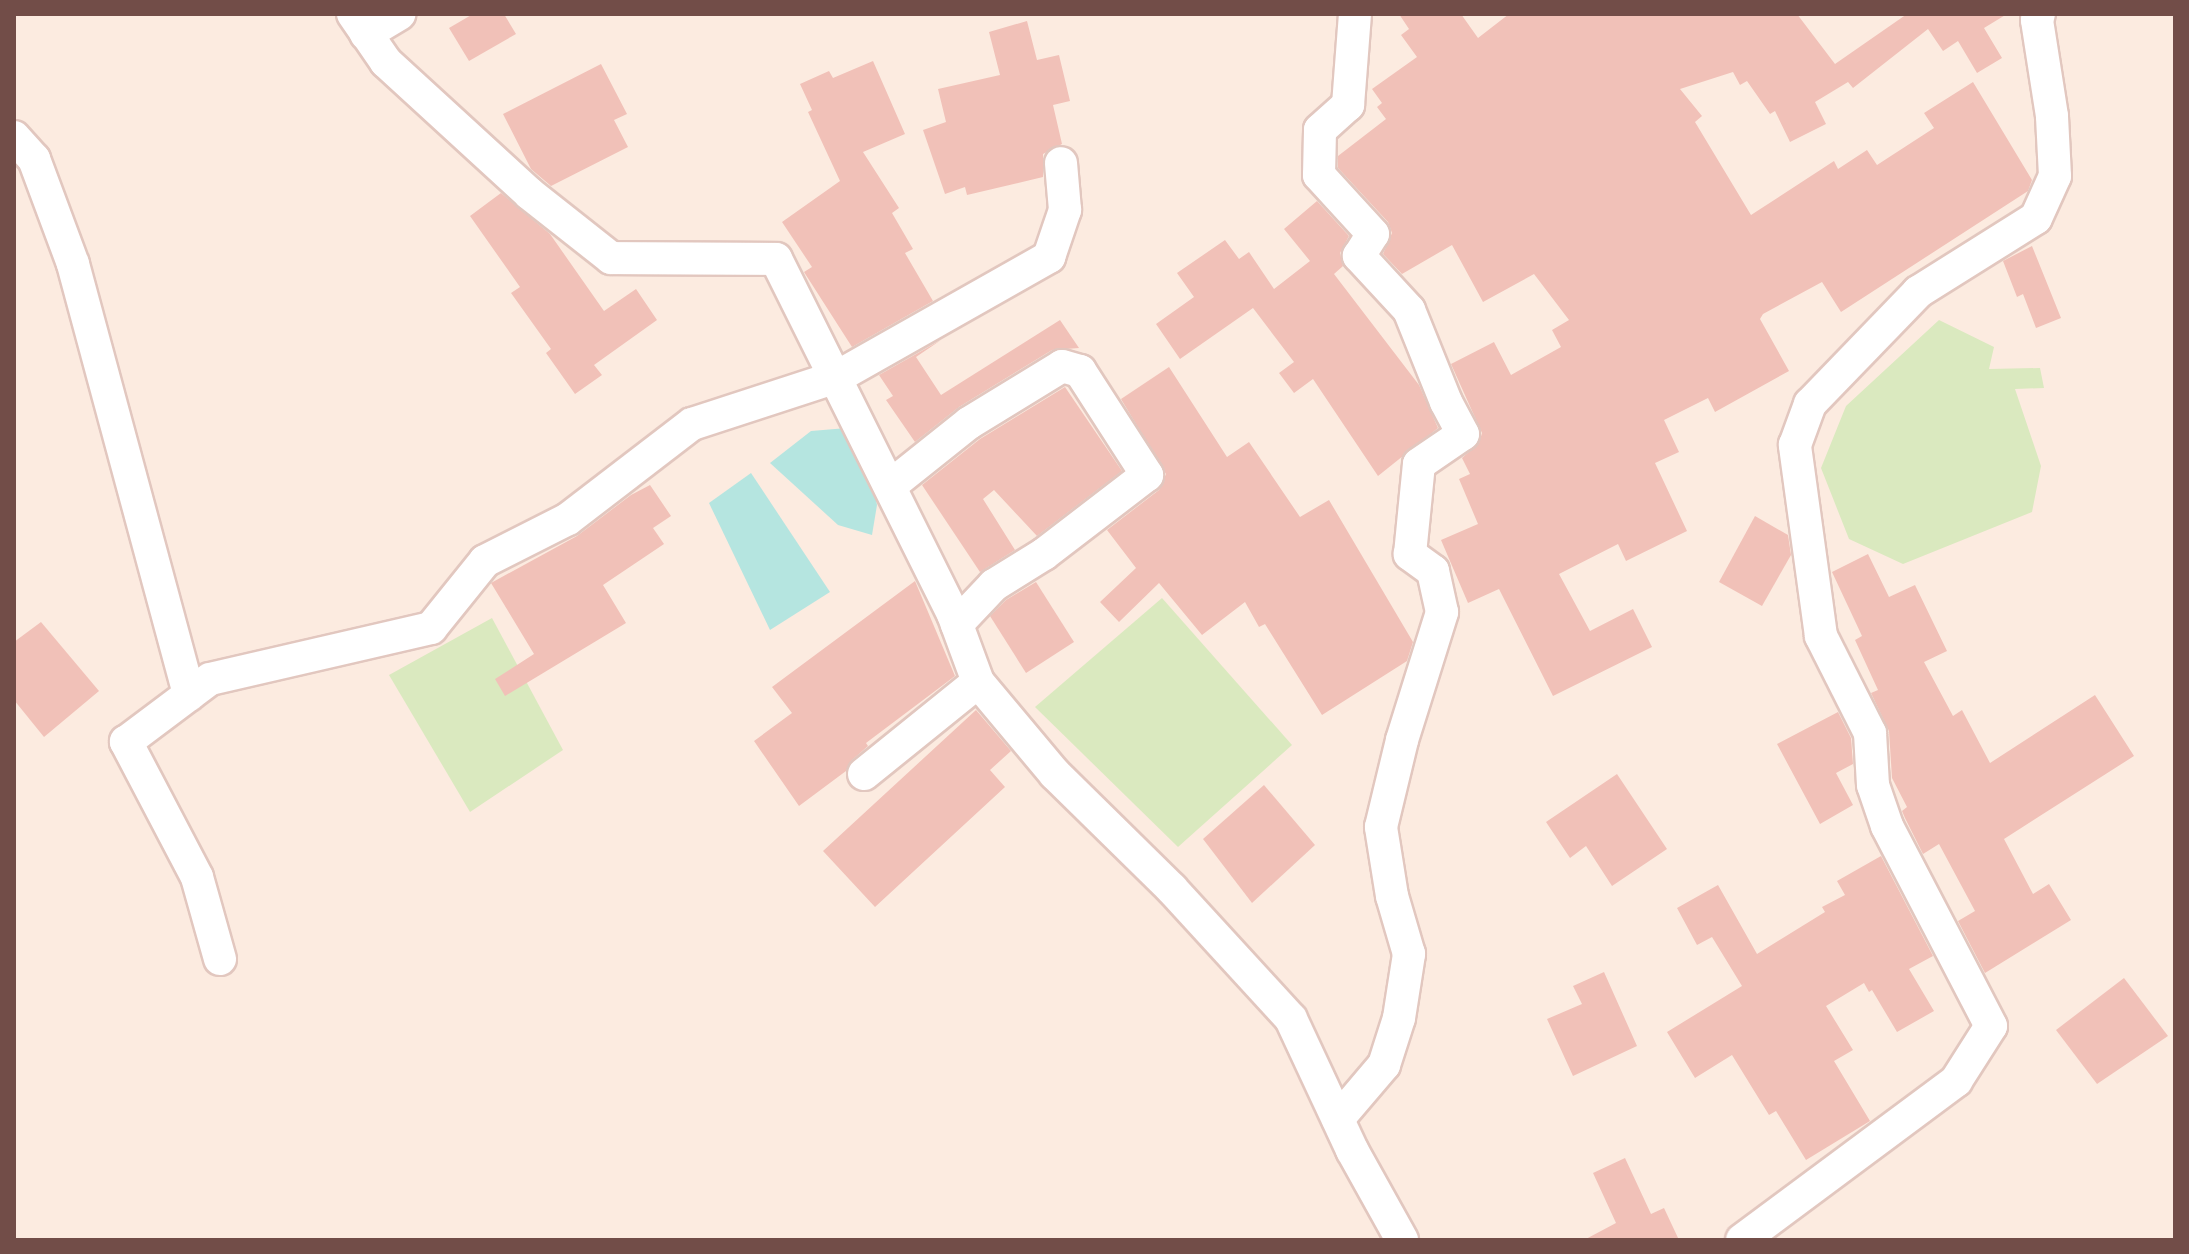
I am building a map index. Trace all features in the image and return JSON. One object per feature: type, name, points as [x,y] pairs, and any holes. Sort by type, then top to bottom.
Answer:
[{"type":"street","points":[[399,14],[360,24],[386,62],[496,163],[611,258],[776,259],[957,624],[978,682],[1055,774],[1172,889],[1291,1019],[1338,1119],[1402,1240]]},
{"type":"street","points":[[1338,1119],[1384,1065],[1399,1018],[1409,954],[1392,896],[1381,827],[1402,740],[1442,612],[1433,571],[1410,554],[1419,464],[1463,434],[1446,402],[1409,310],[1359,256],[1373,234],[1319,175],[1320,130],[1348,105],[1355,14]]},
{"type":"street","points":[[1742,1240],[1956,1081],[1991,1026],[1887,826],[1873,785],[1870,733],[1821,636],[1795,445],[1810,404],[1918,292],[2036,218],[2055,176],[2052,116],[2037,20],[2039,14]]},
{"type":"street","points":[[14,137],[34,159],[73,264],[189,695]]},
{"type":"street","points":[[220,959],[197,877],[126,742],[210,679],[431,628],[485,561],[568,519],[692,424],[837,377],[1049,257],[1065,210],[1061,163]]},
{"type":"street","points":[[890,486],[969,423],[1062,366],[1080,371],[1147,475],[1044,554],[994,585],[957,624]]},
{"type":"street","points":[[864,774],[978,682]]},
{"type":"green space","points":[[1939,320],[1994,347],[1989,369],[2040,368],[2044,388],[2015,389],[2041,466],[2032,512],[1903,564],[1849,539],[1821,468],[1846,406]]},
{"type":"green space","points":[[1162,598],[1292,745],[1178,847],[1035,707]]},
{"type":"green space","points":[[492,618],[563,750],[470,812],[389,675]]},
{"type":"water","points":[[847,428],[871,477],[877,505],[872,535],[838,525],[770,463],[811,431]]},
{"type":"water","points":[[751,473],[830,592],[770,630],[709,503]]},
{"type":"building","points":[[473,14],[504,14],[516,34],[469,61],[449,28]]},
{"type":"building","points":[[1399,14],[1461,14],[1478,38],[1509,14],[1797,14],[1835,64],[1907,14],[2007,14],[1984,28],[2002,58],[1977,73],[1958,41],[1943,51],[1928,29],[1853,88],[1848,82],[1815,102],[1826,124],[1790,142],[1775,111],[1770,114],[1747,81],[1740,85],[1733,72],[1680,89],[1702,116],[1695,122],[1751,215],[1834,161],[1838,169],[1867,150],[1877,165],[1934,128],[1924,113],[1973,82],[2032,180],[2028,191],[1841,312],[1822,282],[1763,314],[1760,319],[1789,371],[1715,412],[1708,398],[1664,420],[1679,452],[1655,463],[1687,531],[1626,561],[1618,544],[1559,574],[1590,631],[1633,609],[1652,647],[1553,696],[1499,589],[1468,603],[1441,540],[1478,524],[1459,479],[1470,474],[1462,458],[1479,443],[1482,433],[1451,364],[1494,342],[1511,375],[1561,347],[1552,330],[1569,320],[1534,274],[1483,302],[1452,245],[1402,274],[1383,254],[1392,233],[1388,222],[1338,168],[1338,156],[1386,119],[1377,107],[1382,103],[1372,89],[1417,57],[1401,35],[1409,29]]},
{"type":"building","points":[[1027,21],[1037,60],[1059,55],[1070,101],[1053,105],[1062,144],[1043,154],[1043,177],[967,195],[965,187],[945,194],[923,130],[946,122],[938,89],[1000,75],[989,32]]},
{"type":"building","points":[[873,61],[905,134],[863,152],[899,208],[892,213],[913,249],[905,253],[933,301],[852,347],[804,272],[812,267],[782,222],[840,181],[808,112],[812,110],[800,84],[829,71],[833,78]]},
{"type":"building","points":[[601,64],[627,114],[614,120],[628,147],[551,186],[531,169],[503,114]]},
{"type":"building","points":[[501,193],[550,234],[604,311],[636,289],[657,320],[594,365],[602,375],[575,394],[546,353],[551,349],[511,293],[520,287],[470,216]]},
{"type":"building","points":[[1317,201],[1349,236],[1340,253],[1343,266],[1334,274],[1419,385],[1438,428],[1378,476],[1313,379],[1294,393],[1279,373],[1294,362],[1253,308],[1180,359],[1156,324],[1194,297],[1177,273],[1225,240],[1239,259],[1249,252],[1274,289],[1310,261],[1284,229]]},
{"type":"building","points":[[2032,246],[2061,318],[2036,328],[2023,294],[2017,297],[2003,261]]},
{"type":"building","points":[[1060,320],[1079,348],[1052,350],[959,407],[915,442],[886,400],[893,396],[879,375],[941,340],[916,357],[941,395]]},
{"type":"building","points":[[1169,367],[1227,457],[1249,442],[1300,517],[1329,500],[1413,642],[1407,661],[1322,715],[1265,624],[1259,627],[1245,602],[1202,635],[1159,583],[1119,622],[1100,602],[1136,568],[1107,530],[1159,490],[1166,474],[1121,399]]},
{"type":"building","points":[[1065,387],[1122,471],[1037,536],[994,490],[983,499],[1015,550],[980,572],[922,485],[980,439]]},
{"type":"building","points":[[650,485],[671,516],[653,528],[664,544],[603,585],[626,623],[505,696],[495,679],[534,654],[491,583],[577,536],[631,495]]},
{"type":"building","points":[[1755,516],[1788,535],[1791,555],[1762,606],[1719,582]]},
{"type":"building","points":[[1868,554],[1889,597],[1915,585],[1947,651],[1924,662],[1953,716],[1962,710],[1990,763],[2095,695],[2134,756],[2004,839],[2033,894],[2049,884],[2071,920],[1985,973],[1958,921],[1975,911],[1939,844],[1923,854],[1902,811],[1907,807],[1892,778],[1889,731],[1871,693],[1878,690],[1855,640],[1862,636],[1832,572]]},
{"type":"building","points":[[915,581],[955,676],[866,743],[868,746],[852,760],[846,771],[799,806],[754,741],[792,713],[772,687]]},
{"type":"building","points":[[1036,582],[1074,642],[1026,673],[990,616],[1006,600]]},
{"type":"building","points":[[41,622],[99,691],[44,737],[14,700],[14,642]]},
{"type":"building","points":[[976,710],[1011,751],[990,770],[1005,787],[875,907],[823,851]]},
{"type":"building","points":[[1838,712],[1851,738],[1853,764],[1836,773],[1853,805],[1820,824],[1777,744]]},
{"type":"building","points":[[1617,774],[1667,849],[1612,886],[1586,846],[1570,858],[1546,822]]},
{"type":"building","points":[[1264,785],[1315,845],[1252,903],[1203,839]]},
{"type":"building","points":[[1881,856],[1933,956],[1909,969],[1934,1011],[1897,1032],[1872,990],[1869,992],[1864,983],[1826,1006],[1853,1050],[1834,1061],[1870,1121],[1806,1160],[1776,1111],[1769,1115],[1732,1055],[1695,1078],[1667,1032],[1742,986],[1712,937],[1697,945],[1677,908],[1718,885],[1757,954],[1825,912],[1822,907],[1845,895],[1837,881]]},
{"type":"building","points":[[1604,972],[1637,1046],[1573,1076],[1547,1019],[1582,1004],[1573,986]]},
{"type":"building","points":[[2124,978],[2168,1036],[2097,1084],[2056,1030]]},
{"type":"building","points":[[1625,1158],[1651,1214],[1664,1208],[1679,1240],[1584,1240],[1616,1223],[1593,1173]]}]
